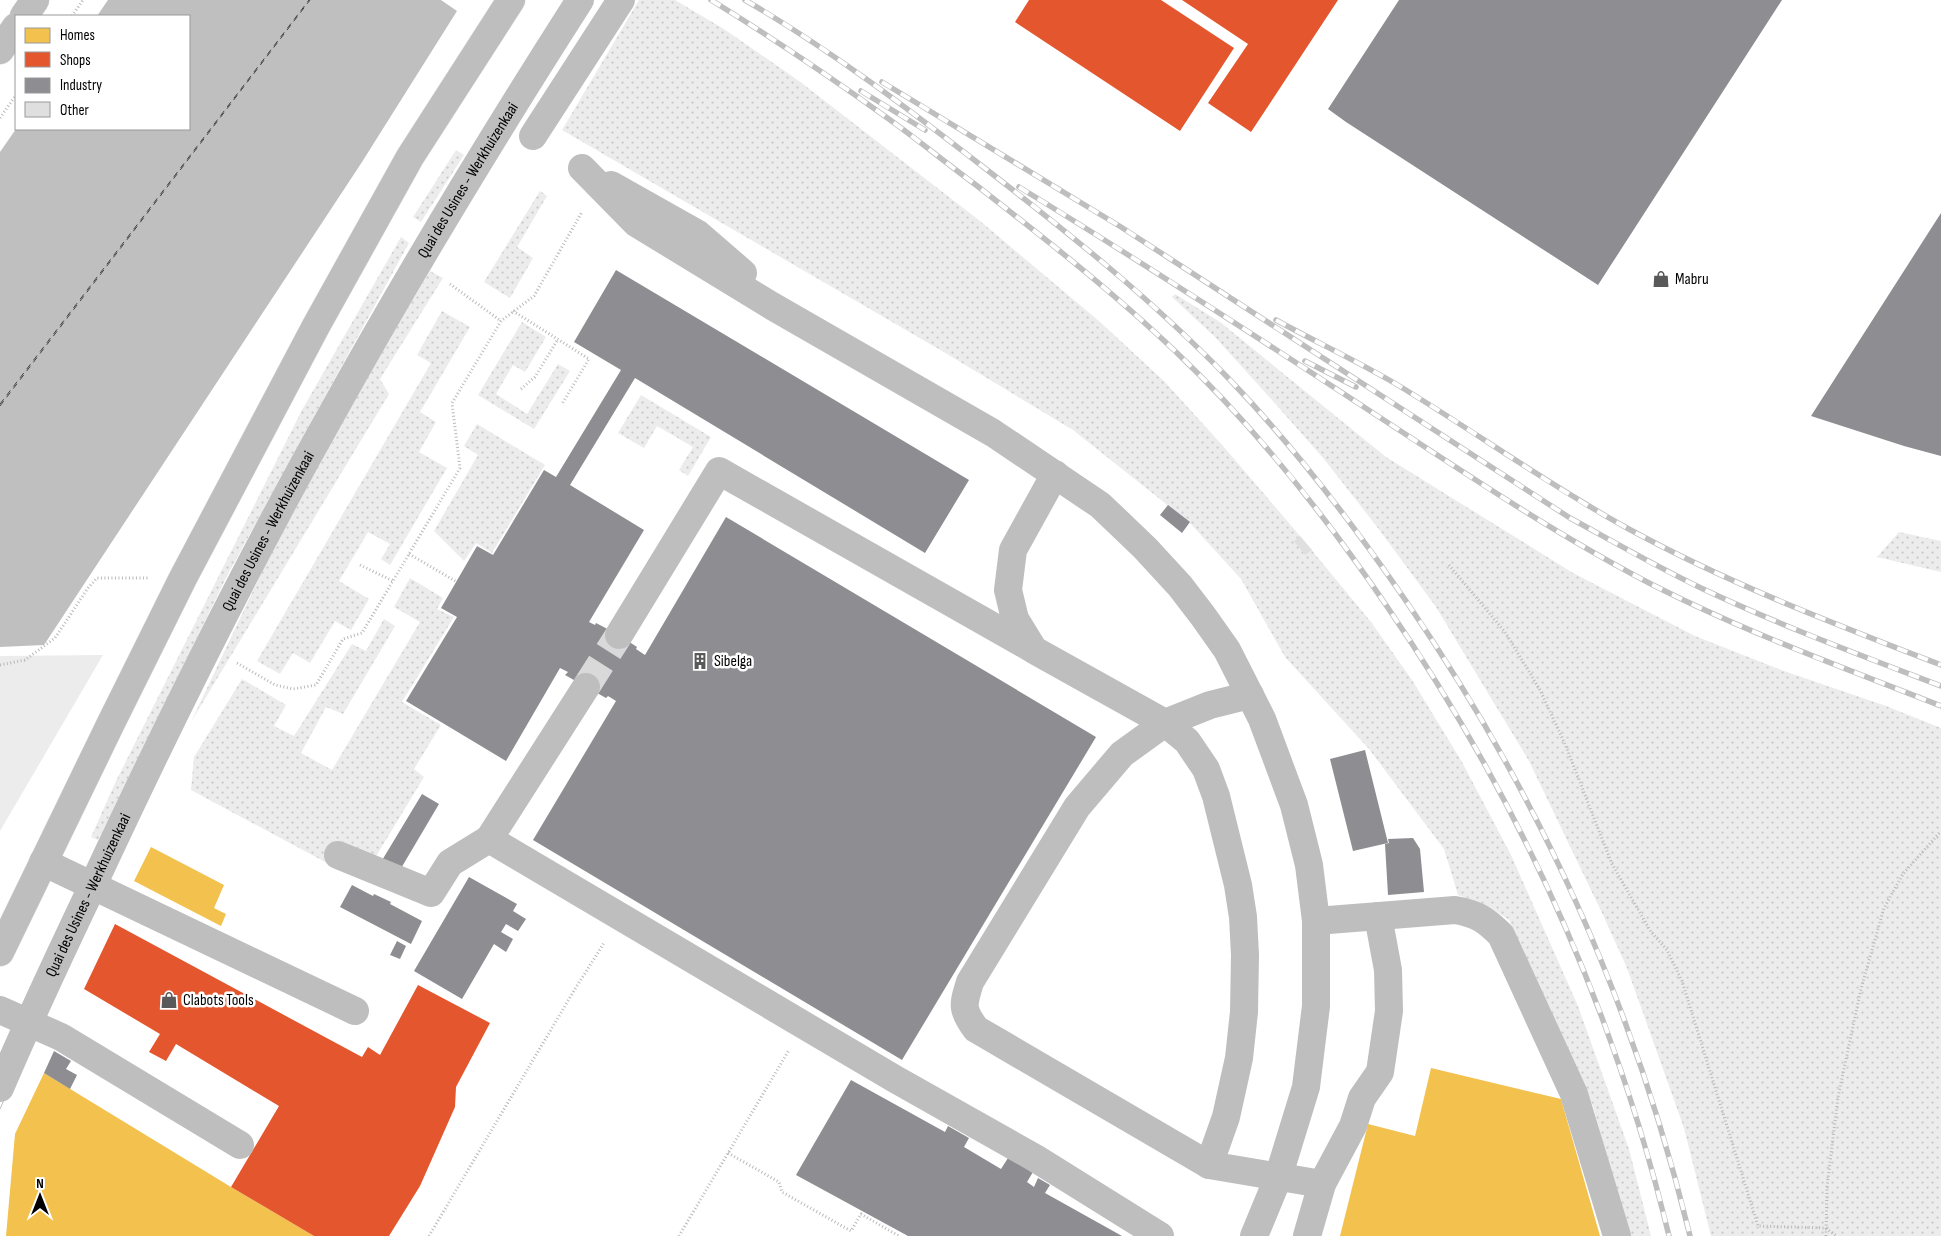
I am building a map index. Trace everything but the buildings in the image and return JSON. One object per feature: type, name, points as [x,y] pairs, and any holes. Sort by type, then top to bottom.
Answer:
[{"type":"street","points":[[25,15],[35,0]]},
{"type":"street","points":[[0,952],[183,578],[316,326],[410,157],[511,0]]},
{"type":"street","name":"Quai des Usines - Werkhuizenkaai","points":[[0,1088],[28,1022],[134,798],[194,677],[330,416],[494,134],[580,0]]},
{"type":"street","name":"Quai des Usines - Werkhuizenkaai","points":[[533,136],[621,0]]},
{"type":"street","points":[[0,50],[15,28]]},
{"type":"street","points":[[582,168],[698,234],[738,267],[772,306],[993,433],[1100,506],[1145,548],[1180,586],[1227,650],[1262,719],[1294,805],[1309,865],[1316,922],[1316,1006],[1306,1087],[1278,1178],[1254,1236]]},
{"type":"street","points":[[619,635],[719,471],[1034,650],[1165,722],[1187,741],[1206,768],[1225,830],[1238,885],[1243,917],[1245,955],[1244,1012],[1239,1058],[1226,1117],[1209,1165]]},
{"type":"street","points":[[1034,650],[1014,620],[1008,590],[1013,550],[1055,474]]},
{"type":"street","points":[[338,855],[431,893],[450,863],[488,839],[586,688]]},
{"type":"street","points":[[1250,695],[1210,705],[1165,722],[1122,754],[1077,808],[970,982],[964,1001],[966,1016],[976,1029],[1209,1165],[1322,1184]]},
{"type":"street","points":[[488,839],[895,1079],[1035,1158],[1160,1236]]},
{"type":"street","points":[[43,862],[355,1011]]},
{"type":"street","points":[[1316,922],[1455,910],[1471,913],[1486,920],[1501,935],[1574,1094],[1617,1236]]},
{"type":"street","points":[[1307,1236],[1322,1184],[1353,1126],[1362,1098],[1380,1072],[1389,1002],[1388,970],[1378,916]]},
{"type":"street","points":[[0,1010],[61,1036],[240,1144]]},
{"type":"path","points":[[73,15],[83,0]]},
{"type":"path","points":[[0,118],[15,96]]},
{"type":"path","points":[[237,663],[275,685],[293,688],[316,685],[343,639],[362,633],[460,468],[452,403],[501,321],[534,296],[587,204],[582,168]]},
{"type":"path","points":[[450,284],[501,321]]},
{"type":"path","points":[[513,311],[590,359],[562,404]]},
{"type":"path","points":[[521,389],[535,377],[558,340]]},
{"type":"path","points":[[409,554],[457,582]]},
{"type":"path","points":[[360,565],[393,581]]},
{"type":"path","points":[[1449,565],[1504,632],[1540,690],[1565,744],[1612,864],[1651,932],[1667,950],[1682,981],[1758,1226],[1825,1228],[1837,1236]]},
{"type":"path","points":[[0,665],[25,660],[55,638],[88,588],[97,578],[183,578]]},
{"type":"path","points":[[1826,1236],[1827,1187],[1838,1097],[1861,989],[1884,908],[1903,874],[1941,831]]},
{"type":"path","points":[[429,1236],[575,989],[621,917]]},
{"type":"path","points":[[679,1236],[792,1045]]},
{"type":"path","points":[[728,1153],[779,1182],[782,1192],[850,1230],[861,1214],[899,1236]]},
{"type":"shaded area","points":[[108,0],[441,0],[457,11],[362,162],[44,645],[0,647],[0,152],[15,130],[190,130],[190,15],[98,15]]},
{"type":"shaded area","points":[[639,0],[675,0],[724,29],[799,81],[980,221],[1100,322],[1164,381],[1223,446],[1371,622],[1412,680],[1462,762],[1511,855],[1578,1006],[1629,1149],[1651,1236],[1629,1236],[1593,1106],[1509,920],[1490,907],[1458,895],[1444,849],[1369,749],[1285,657],[1241,579],[1190,523],[1073,430],[942,351],[562,130]]},
{"type":"shaded area","points":[[456,150],[464,155],[421,222],[413,217]]},
{"type":"shaded area","points":[[540,191],[547,196],[517,247],[533,258],[510,298],[484,282]]},
{"type":"shaded area","points":[[401,237],[409,243],[228,574],[98,840],[91,837],[116,781],[302,410]]},
{"type":"shaded area","points":[[430,271],[443,278],[380,379],[389,394],[191,722],[270,555],[369,373]]},
{"type":"shaded area","points":[[1175,294],[1220,322],[1386,457],[1573,573],[1695,636],[1784,671],[1886,706],[1941,728],[1941,1236],[1711,1236],[1684,1128],[1627,968],[1529,761],[1436,607],[1381,532],[1324,459],[1215,337],[1172,297]]},
{"type":"shaded area","points":[[442,311],[470,327],[420,412],[436,422],[419,452],[447,468],[390,565],[381,559],[390,544],[368,532],[339,581],[369,599],[351,630],[335,621],[310,663],[293,653],[280,674],[257,661],[431,363],[417,355]]},
{"type":"shaded area","points":[[522,322],[546,337],[525,372],[513,365],[496,394],[527,414],[558,364],[570,371],[534,429],[478,395]]},
{"type":"shaded area","points":[[641,395],[711,437],[688,476],[679,470],[693,447],[657,426],[644,448],[618,433]]},
{"type":"shaded area","points":[[477,424],[545,465],[492,553],[476,543],[464,561],[434,531],[478,455],[464,446]]},
{"type":"shaded area","points":[[1899,532],[1941,541],[1941,572],[1877,557]]},
{"type":"shaded area","points":[[410,578],[443,598],[437,609],[454,617],[402,702],[441,725],[414,769],[424,777],[375,858],[327,863],[191,790],[194,757],[242,679],[286,705],[274,726],[294,736],[352,644],[366,651],[384,619],[395,626],[343,714],[326,707],[301,753],[332,770],[420,622],[394,607]]},
{"type":"shaded area","points":[[103,655],[0,831],[0,656]]},
{"type":"ferry route","points":[[0,404],[309,0]]},
{"type":"ferry route","points":[[0,406],[310,0]]},
{"type":"tunnel","points":[[586,687],[619,635]]},
{"type":"tram line","points":[[0,1065],[51,951],[157,731],[237,570],[293,464],[412,255],[569,0]]},
{"type":"tram line","points":[[0,1109],[97,893],[159,765],[290,508],[427,262],[589,0]]},
{"type":"railway","points":[[711,0],[800,57],[898,125],[1102,286],[1175,351],[1233,410],[1313,505],[1386,605],[1434,678],[1479,753],[1557,908],[1590,987],[1620,1068],[1647,1151],[1669,1236]]},
{"type":"railway","points":[[745,0],[807,38],[896,100],[1015,191],[1111,269],[1231,381],[1301,460],[1344,515],[1406,601],[1455,675],[1499,751],[1540,828],[1578,906],[1611,986],[1641,1067],[1667,1150],[1690,1236]]},
{"type":"railway","points":[[882,82],[1121,227],[1570,518],[1668,572],[1730,602],[1941,686]]},
{"type":"railway","points":[[861,91],[925,130]]},
{"type":"railway","points":[[1019,187],[1195,297],[1508,501],[1579,544],[1651,584],[1722,618],[1941,706]]},
{"type":"railway","points":[[1276,320],[1396,384],[1568,494],[1665,548],[1782,602],[1941,665]]},
{"type":"railway","points":[[1305,361],[1356,387]]},
{"type":"place","name":"Mabru","points":[[1661,279]]},
{"type":"place","name":"Sibelga","points":[[700,661]]},
{"type":"place","name":"Clabots Tools","points":[[169,1000]]}]
